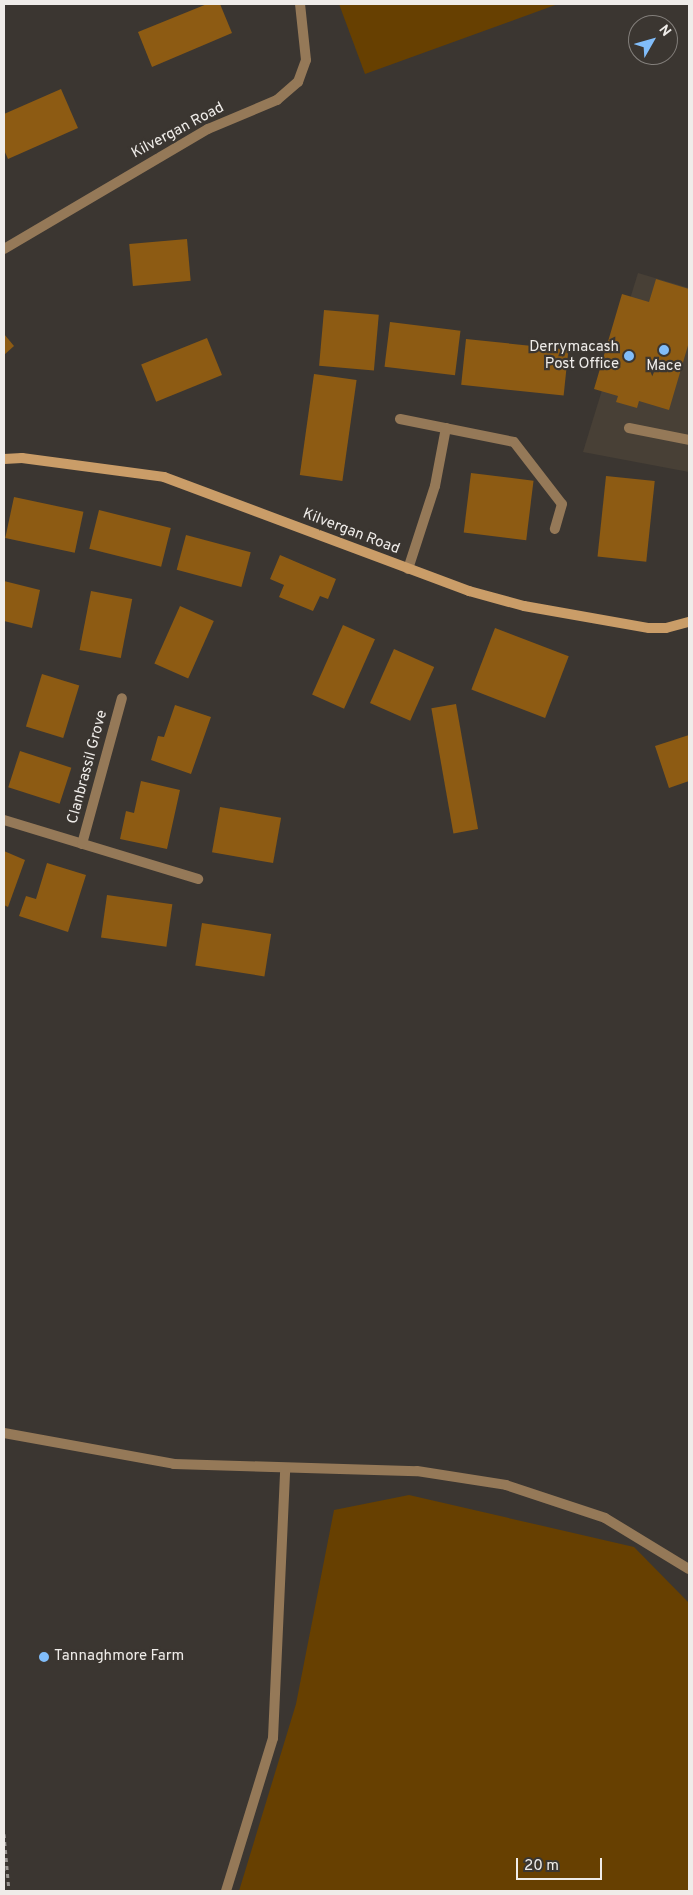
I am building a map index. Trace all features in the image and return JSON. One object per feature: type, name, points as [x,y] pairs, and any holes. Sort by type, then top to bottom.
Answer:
[{"type":"street","name":"Kilvergan Road","points":[[4,249],[208,129],[277,100],[298,82],[306,60],[300,4]]},
{"type":"street","points":[[400,419],[514,442],[562,504],[555,529]]},
{"type":"street","points":[[408,569],[435,486],[446,428]]},
{"type":"street","points":[[629,428],[689,440]]},
{"type":"street","name":"Kilvergan Road","points":[[4,459],[22,458],[164,477],[469,591],[524,606],[649,628],[666,628],[689,622]]},
{"type":"street","name":"Clanbrassil Grove","points":[[82,844],[122,698]]},
{"type":"street","name":"Clanbrassil Grove","points":[[4,820],[198,879]]},
{"type":"street","points":[[4,1433],[174,1464],[285,1470],[417,1471],[506,1485],[605,1518],[689,1569]]},
{"type":"street","points":[[226,1891],[273,1738],[285,1470]]},
{"type":"path","points":[[4,1834],[10,1891]]},
{"type":"shaded area","points":[[339,4],[558,4],[365,74]]},
{"type":"shaded area","points":[[638,273],[689,288],[689,472],[583,452]]},
{"type":"shaded area","points":[[409,1495],[634,1547],[689,1603],[689,1891],[239,1891],[296,1704],[334,1510]]},
{"type":"building","points":[[207,4],[220,4],[232,33],[152,67],[138,32]]},
{"type":"building","points":[[61,89],[78,128],[8,159],[4,150],[4,114]]},
{"type":"building","points":[[187,239],[191,281],[133,286],[129,244]]},
{"type":"building","points":[[656,279],[689,289],[689,342],[669,410],[639,401],[637,408],[616,402],[618,396],[594,389],[622,294],[649,302]]},
{"type":"building","points":[[324,310],[379,315],[374,371],[319,366]]},
{"type":"building","points":[[390,322],[460,331],[455,375],[385,367]]},
{"type":"building","points":[[4,334],[14,346],[4,355]]},
{"type":"building","points":[[207,338],[222,375],[156,402],[141,365]]},
{"type":"building","points":[[466,339],[568,350],[564,396],[461,385]]},
{"type":"building","points":[[314,374],[357,380],[342,481],[300,475]]},
{"type":"building","points":[[471,473],[534,481],[526,540],[464,533]]},
{"type":"building","points":[[606,476],[655,481],[646,562],[598,557]]},
{"type":"building","points":[[14,497],[83,512],[75,553],[5,538]]},
{"type":"building","points":[[99,510],[171,528],[161,567],[89,549]]},
{"type":"building","points":[[186,535],[251,552],[241,587],[177,570]]},
{"type":"building","points":[[280,555],[336,579],[328,599],[320,596],[313,611],[279,597],[284,585],[270,579]]},
{"type":"building","points":[[4,581],[40,590],[32,628],[4,621]]},
{"type":"building","points":[[91,591],[132,599],[121,658],[80,650]]},
{"type":"building","points":[[180,606],[214,621],[188,679],[154,664]]},
{"type":"building","points":[[343,625],[375,639],[344,709],[312,694]]},
{"type":"building","points":[[495,628],[569,656],[545,718],[471,690]]},
{"type":"building","points":[[394,649],[434,667],[410,721],[370,703]]},
{"type":"building","points":[[42,674],[79,685],[63,738],[26,727]]},
{"type":"building","points":[[456,704],[478,829],[453,833],[431,708]]},
{"type":"building","points":[[175,705],[211,717],[191,774],[151,760],[158,736],[164,737]]},
{"type":"building","points":[[689,735],[689,781],[669,788],[655,746]]},
{"type":"building","points":[[20,751],[71,768],[60,804],[8,787]]},
{"type":"building","points":[[141,781],[180,790],[167,849],[120,839],[126,811],[134,813]]},
{"type":"building","points":[[220,807],[281,818],[273,863],[212,852]]},
{"type":"building","points":[[4,851],[25,860],[8,907],[4,905]]},
{"type":"building","points":[[47,863],[86,875],[68,932],[19,916],[26,896],[36,899]]},
{"type":"building","points":[[107,895],[172,904],[166,947],[101,938]]},
{"type":"building","points":[[202,923],[271,934],[264,976],[195,965]]},
{"type":"place","name":"Mace","points":[[664,350]]},
{"type":"place","name":"Derrymacash Post Office","points":[[629,356]]},
{"type":"place","name":"Tannaghmore Farm","points":[[44,1657]]}]
